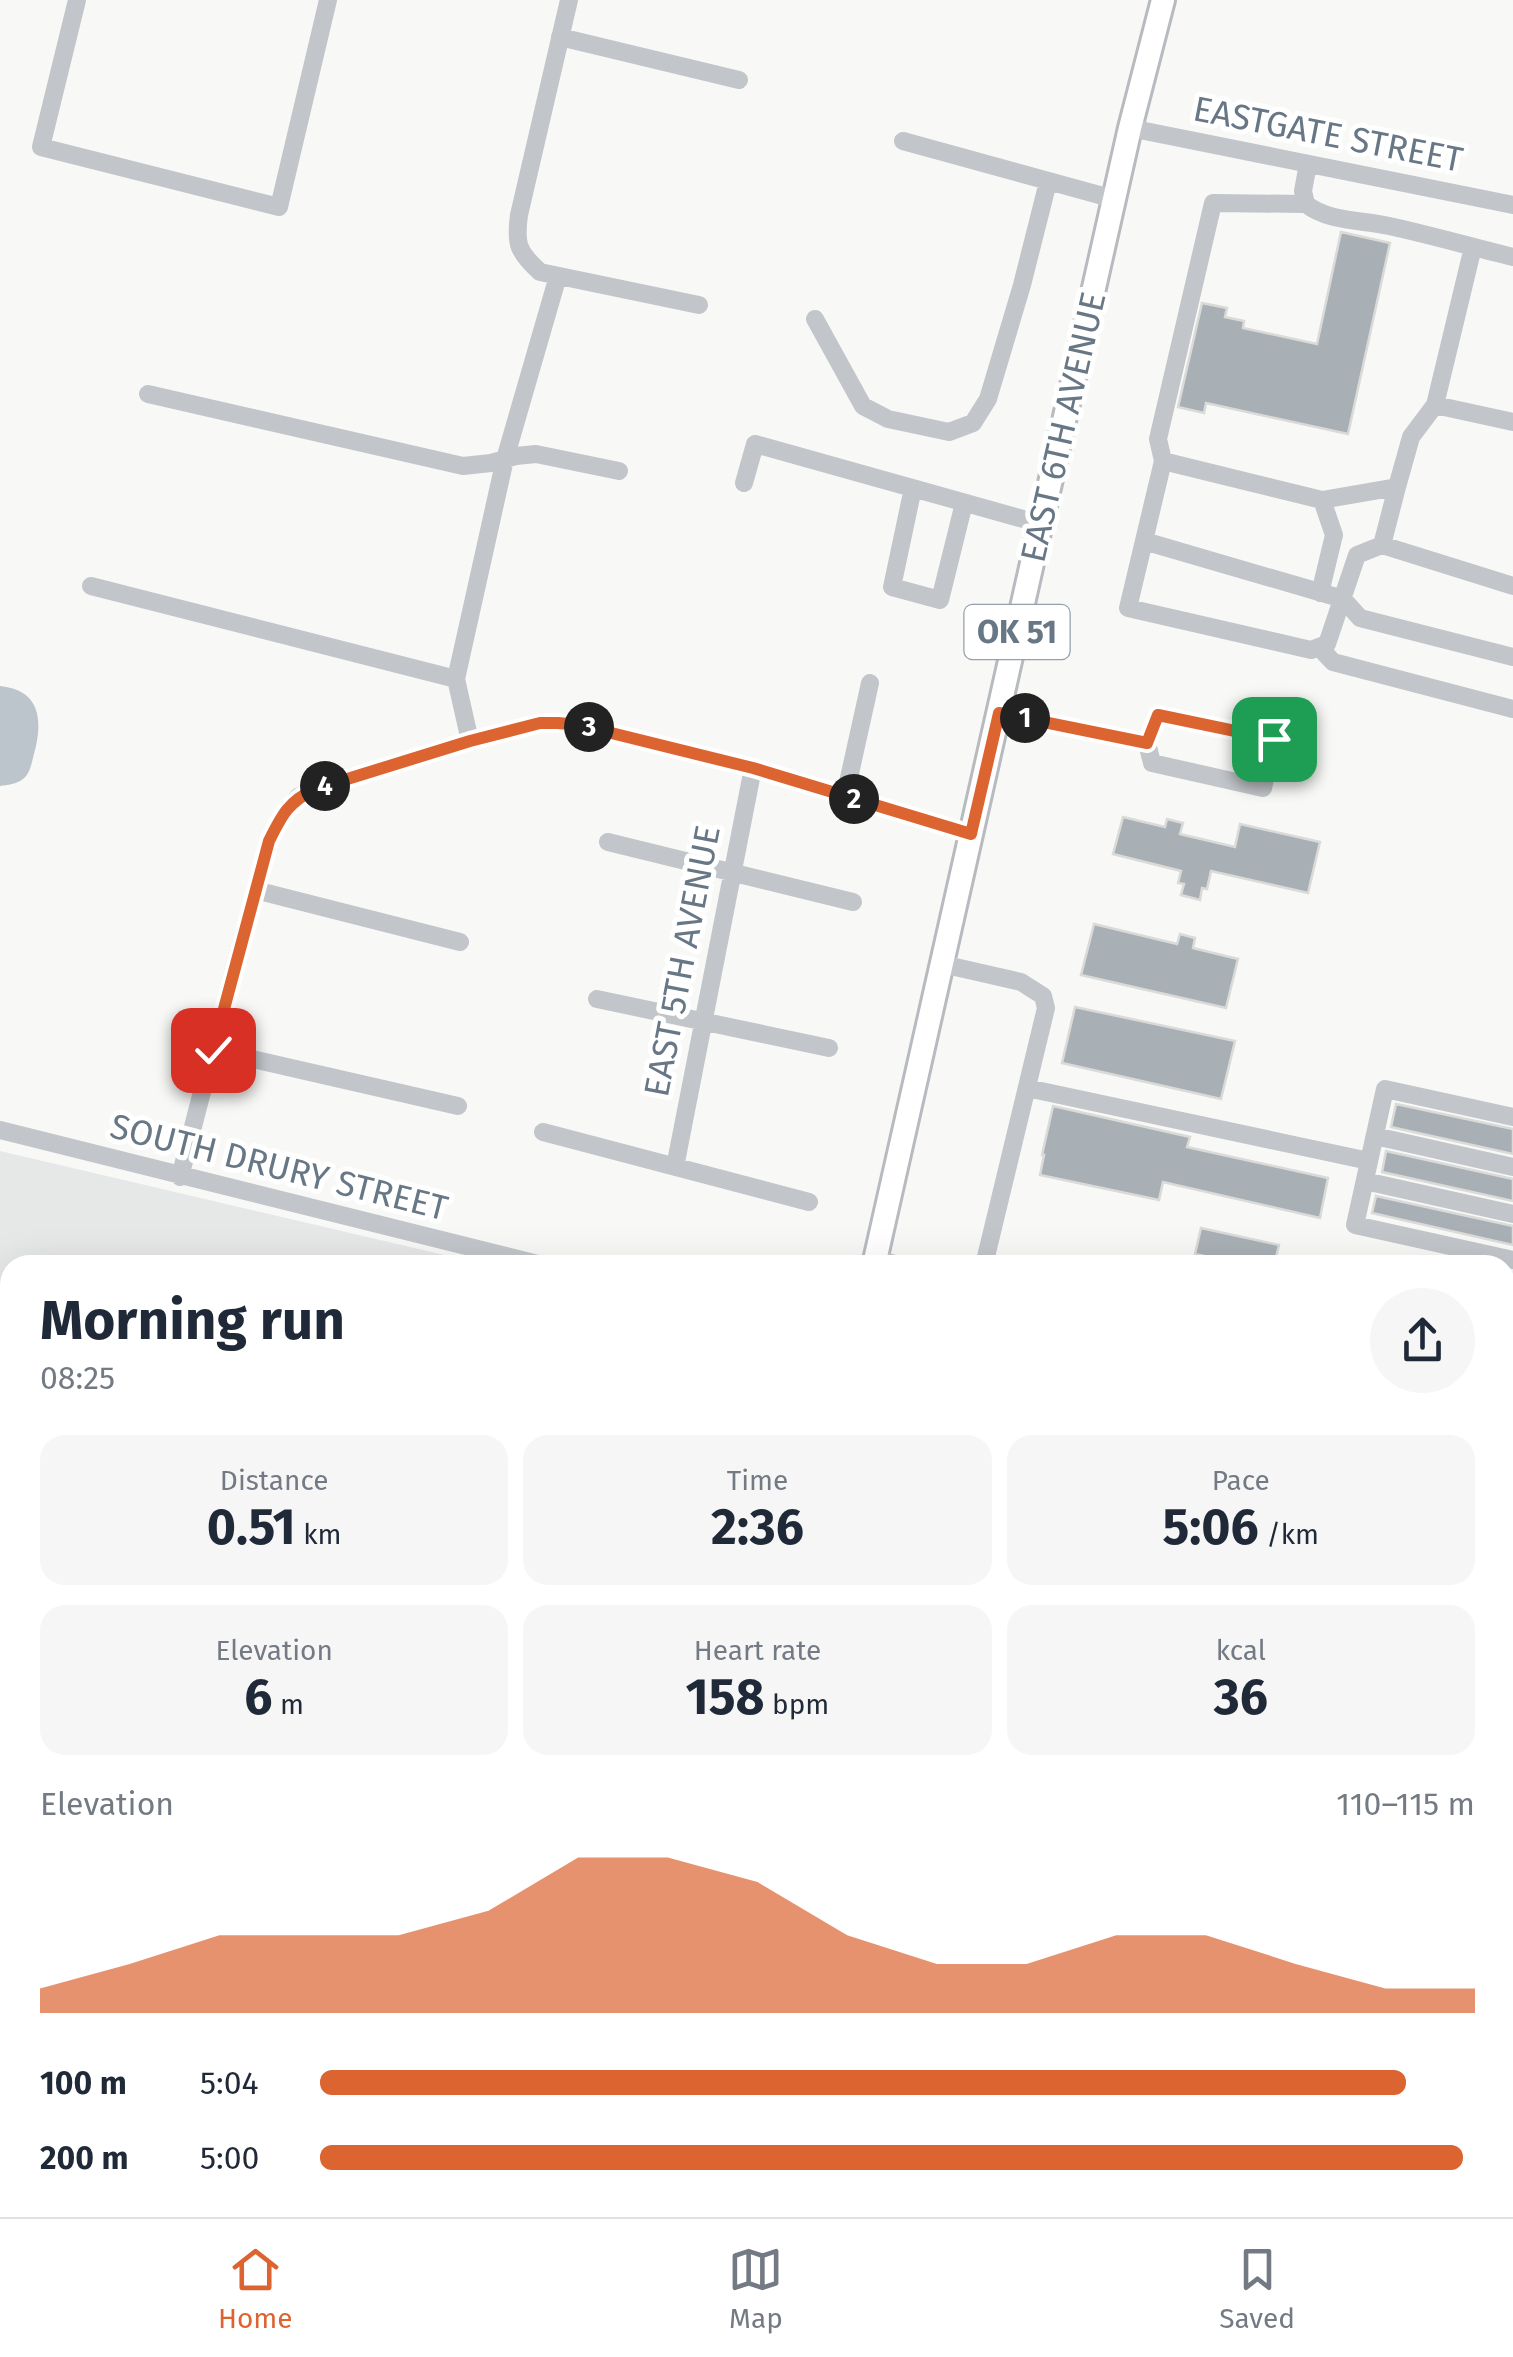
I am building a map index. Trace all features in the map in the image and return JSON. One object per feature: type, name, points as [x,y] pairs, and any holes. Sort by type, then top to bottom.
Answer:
[{"type":"main road","name":"EAST 6TH AVENUE","points":[[876,1255],[1130,128],[1163,0]]},
{"type":"street","points":[[78,0],[41,147],[279,207],[328,0]]},
{"type":"street","points":[[568,0],[519,214],[516,238],[523,257],[540,272],[699,305]]},
{"type":"street","points":[[560,37],[739,80]]},
{"type":"street","name":"EASTGATE STREET","points":[[1130,128],[1513,205]]},
{"type":"street","points":[[903,141],[1114,199]]},
{"type":"street","points":[[1306,204],[1308,164]]},
{"type":"street","points":[[814,319],[863,406],[888,419],[949,432],[973,424],[988,399],[1048,182]]},
{"type":"street","points":[[1513,256],[1344,219],[1313,210],[1306,204],[1213,204],[1158,439],[1162,461],[1128,608],[1311,650],[1327,644],[1357,555],[1382,545],[1513,586]]},
{"type":"street","points":[[1382,545],[1411,437],[1435,405],[1473,247]]},
{"type":"street","points":[[470,741],[456,679],[505,459],[558,276]]},
{"type":"street","points":[[148,394],[463,466],[536,454],[619,471]]},
{"type":"street","points":[[1435,405],[1513,422]]},
{"type":"street","points":[[744,483],[755,444],[1040,524]]},
{"type":"street","points":[[1162,461],[1322,500],[1397,487]]},
{"type":"street","points":[[913,488],[892,586],[940,600],[964,502]]},
{"type":"street","points":[[1320,593],[1334,535],[1322,500]]},
{"type":"street","points":[[1144,541],[1343,600],[1360,618],[1513,657]]},
{"type":"street","points":[[90,586],[456,679]]},
{"type":"street","points":[[1319,647],[1334,662],[1513,709]]},
{"type":"street","points":[[845,796],[870,683]]},
{"type":"street","points":[[999,713],[1147,743]]},
{"type":"street","points":[[1158,715],[1274,739],[1263,788],[1152,762],[1147,743],[1158,715]]},
{"type":"street","points":[[180,1177],[269,841],[284,812],[298,797],[315,789],[540,723],[579,725],[753,768],[971,834]]},
{"type":"street","name":"EAST 5TH AVENUE","points":[[674,1167],[753,768]]},
{"type":"street","points":[[608,842],[853,902]]},
{"type":"street","points":[[255,890],[460,942]]},
{"type":"street","points":[[942,964],[1020,982],[1043,996],[1046,1008],[986,1255]]},
{"type":"street","points":[[597,999],[828,1048]]},
{"type":"street","points":[[213,1050],[458,1106]]},
{"type":"street","points":[[1027,1088],[1370,1161]]},
{"type":"street","points":[[1490,1255],[1355,1225],[1385,1090],[1513,1118]]},
{"type":"street","name":"SOUTH DRURY STREET","points":[[0,1130],[501,1255]]},
{"type":"street","points":[[543,1132],[809,1202]]},
{"type":"street","points":[[1375,1136],[1513,1167]]},
{"type":"street","points":[[1365,1181],[1513,1214]]},
{"type":"shaded area","points":[[0,686],[23,693],[30,700],[38,727],[28,773],[18,782],[0,786]]},
{"type":"shaded area","points":[[0,1151],[444,1255],[0,1255]]},
{"type":"building","points":[[1341,232],[1390,243],[1348,434],[1206,403],[1204,413],[1178,407],[1202,303],[1227,308],[1225,317],[1244,321],[1243,328],[1317,344]]},
{"type":"building","points":[[1123,817],[1165,827],[1167,819],[1183,823],[1180,834],[1235,847],[1240,824],[1320,842],[1308,893],[1211,871],[1200,900],[1181,895],[1181,871],[1113,854]]},
{"type":"building","points":[[1094,924],[1177,944],[1180,934],[1195,938],[1193,948],[1238,959],[1226,1008],[1081,975]]},
{"type":"building","points":[[1075,1007],[1235,1041],[1221,1099],[1062,1063]]},
{"type":"building","points":[[1396,1104],[1513,1129],[1513,1154],[1391,1127]]},
{"type":"building","points":[[1053,1106],[1190,1137],[1187,1147],[1328,1178],[1320,1218],[1163,1182],[1159,1200],[1040,1175]]},
{"type":"building","points":[[1386,1151],[1513,1179],[1513,1201],[1382,1172]]},
{"type":"building","points":[[1376,1196],[1513,1226],[1513,1245],[1372,1213]]},
{"type":"building","points":[[1201,1228],[1279,1245],[1276,1255],[1195,1254]]},
{"type":"route","points":[[213,1050],[269,841],[284,812],[298,797],[315,789],[470,741],[540,723],[579,725],[753,768],[971,834],[999,713],[1147,743],[1158,715],[1274,739]]}]
